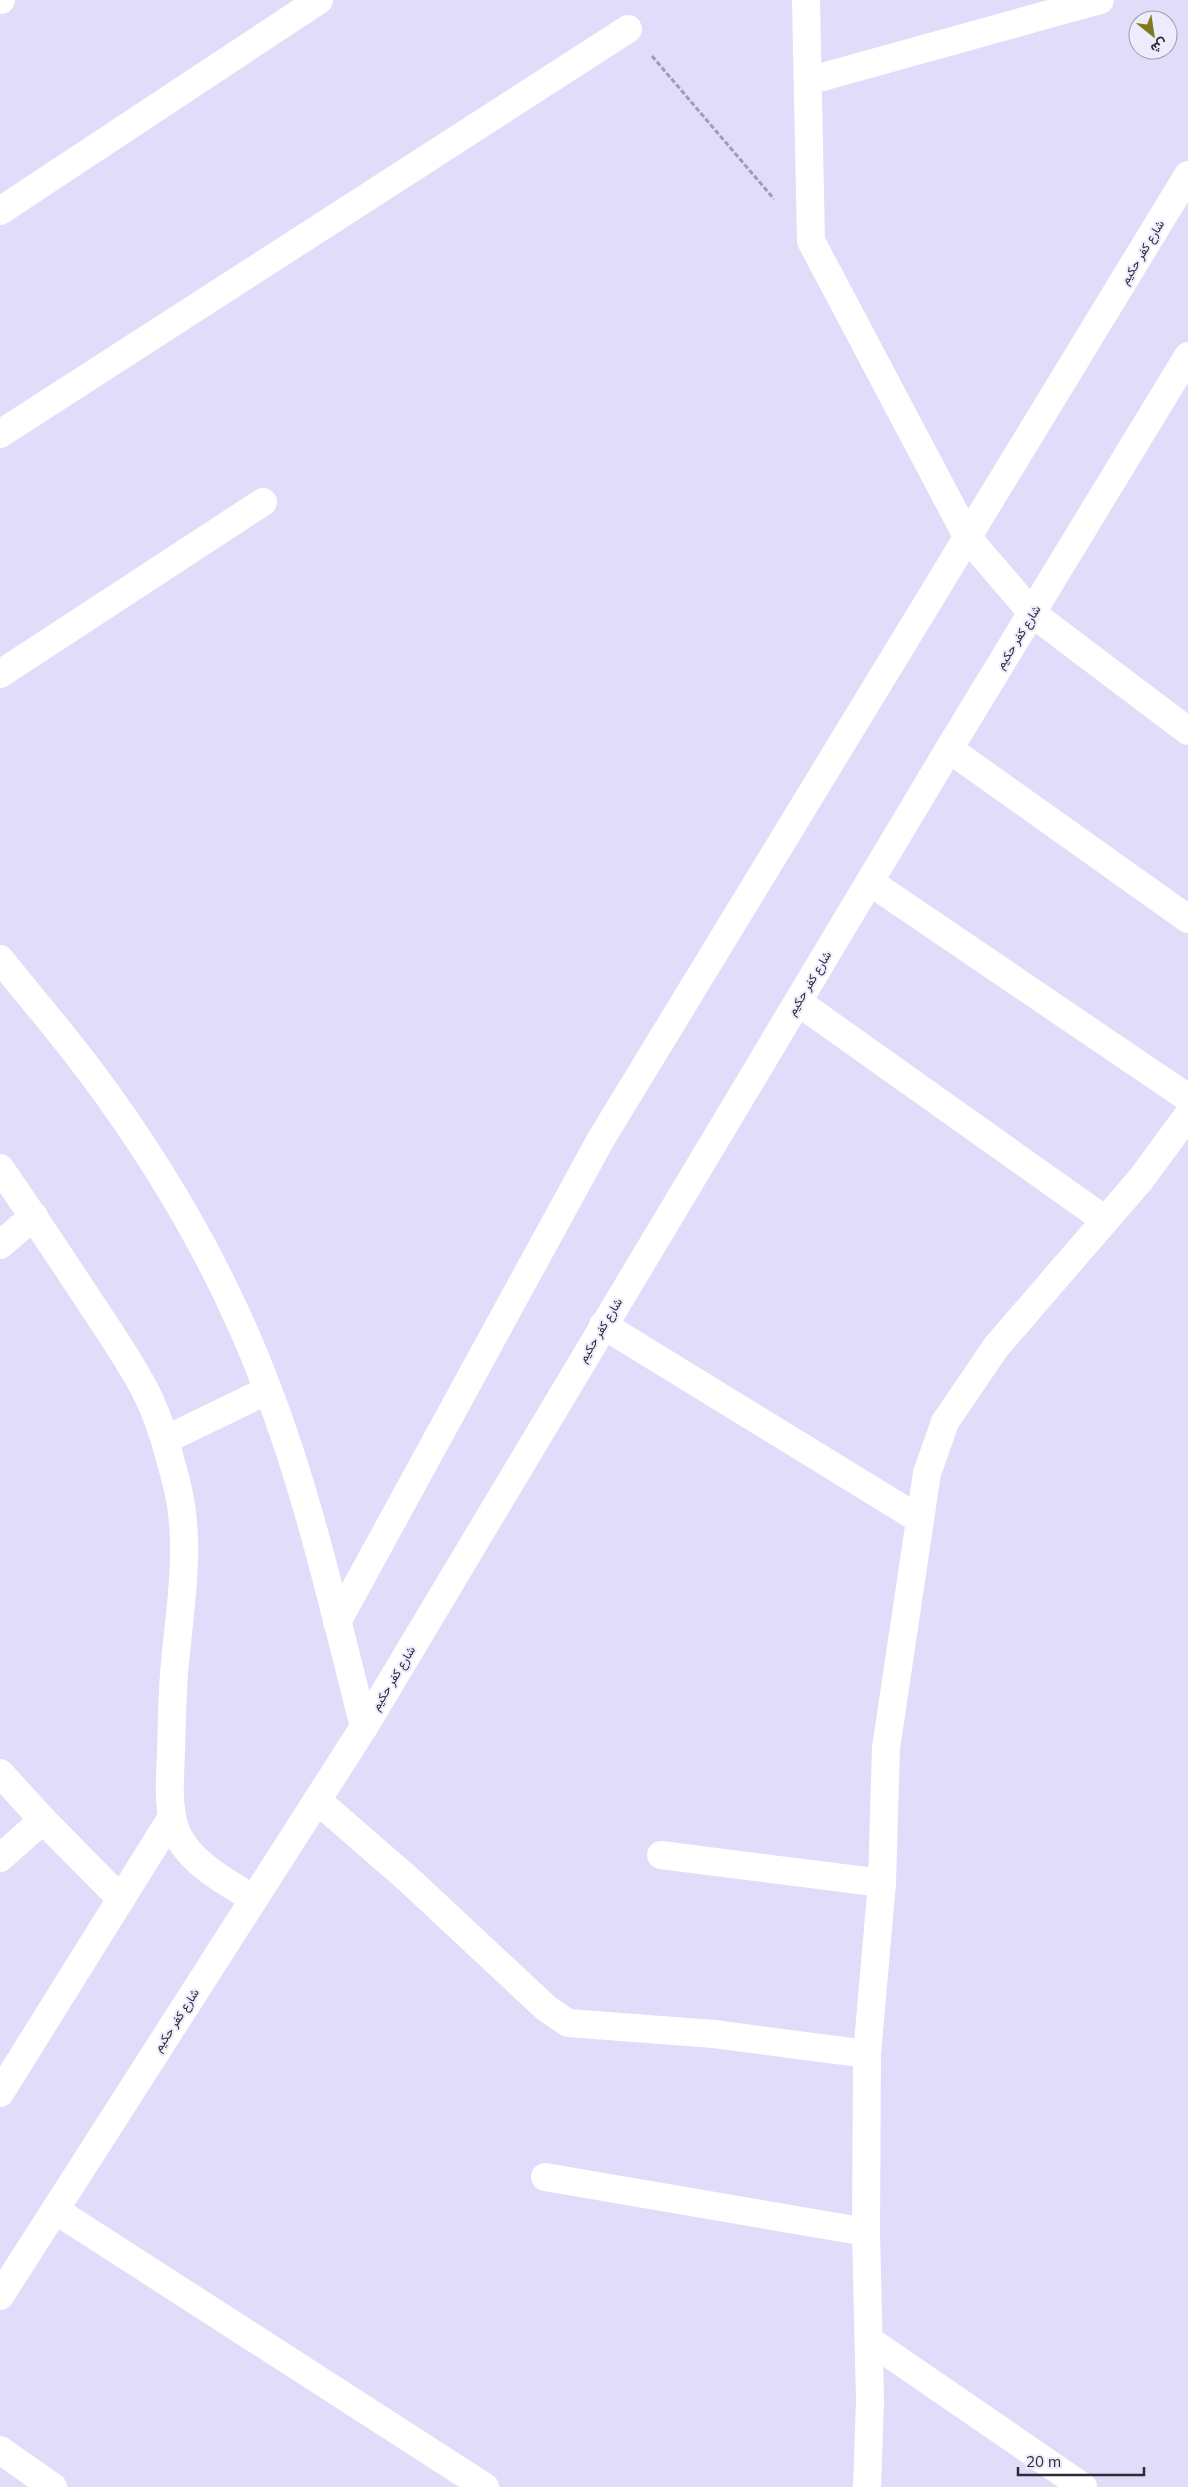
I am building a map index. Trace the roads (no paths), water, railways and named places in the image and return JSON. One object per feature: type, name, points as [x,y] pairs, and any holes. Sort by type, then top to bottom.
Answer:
[{"type":"street","points":[[0,211],[319,0]]},
{"type":"street","points":[[806,0],[811,241],[968,538],[1033,614],[1188,731]]},
{"type":"street","points":[[808,81],[1100,0]]},
{"type":"street","points":[[0,434],[628,29]]},
{"type":"street","name":"شارع كفر حكيم","points":[[337,1622],[601,1139],[1188,175]]},
{"type":"street","name":"شارع كفر حكيم","points":[[0,2296],[364,1727],[948,749],[1033,614],[1188,356]]},
{"type":"street","points":[[0,674],[263,502]]},
{"type":"street","points":[[948,749],[1188,919]]},
{"type":"street","points":[[870,882],[1188,1098]]},
{"type":"street","points":[[0,959],[87,1066],[130,1127],[170,1190],[206,1255],[239,1322],[268,1390],[307,1505],[364,1727]]},
{"type":"street","points":[[798,1002],[1105,1220]]},
{"type":"street","points":[[867,2487],[870,2401],[866,2232],[867,2054],[882,1883],[886,1748],[927,1473],[945,1422],[996,1347],[1141,1178],[1188,1115]]},
{"type":"street","points":[[0,1168],[34,1216],[146,1392],[165,1440],[177,1485],[184,1530],[180,1625],[174,1672],[170,1770],[172,1817],[180,1840],[194,1858],[214,1874],[254,1899]]},
{"type":"street","points":[[0,1245],[34,1216]]},
{"type":"street","points":[[603,1325],[919,1519]]},
{"type":"street","points":[[165,1440],[268,1390]]},
{"type":"street","points":[[0,1773],[43,1820],[121,1898]]},
{"type":"street","points":[[317,1800],[409,1880],[546,2008],[568,2023],[714,2034],[867,2054]]},
{"type":"street","points":[[0,2093],[172,1817]]},
{"type":"street","points":[[0,1858],[43,1820]]},
{"type":"street","points":[[661,1855],[882,1883]]},
{"type":"street","points":[[545,2177],[866,2232]]},
{"type":"street","points":[[55,2210],[484,2487]]},
{"type":"street","points":[[869,2340],[1083,2487]]},
{"type":"street","points":[[0,2450],[53,2487]]}]
